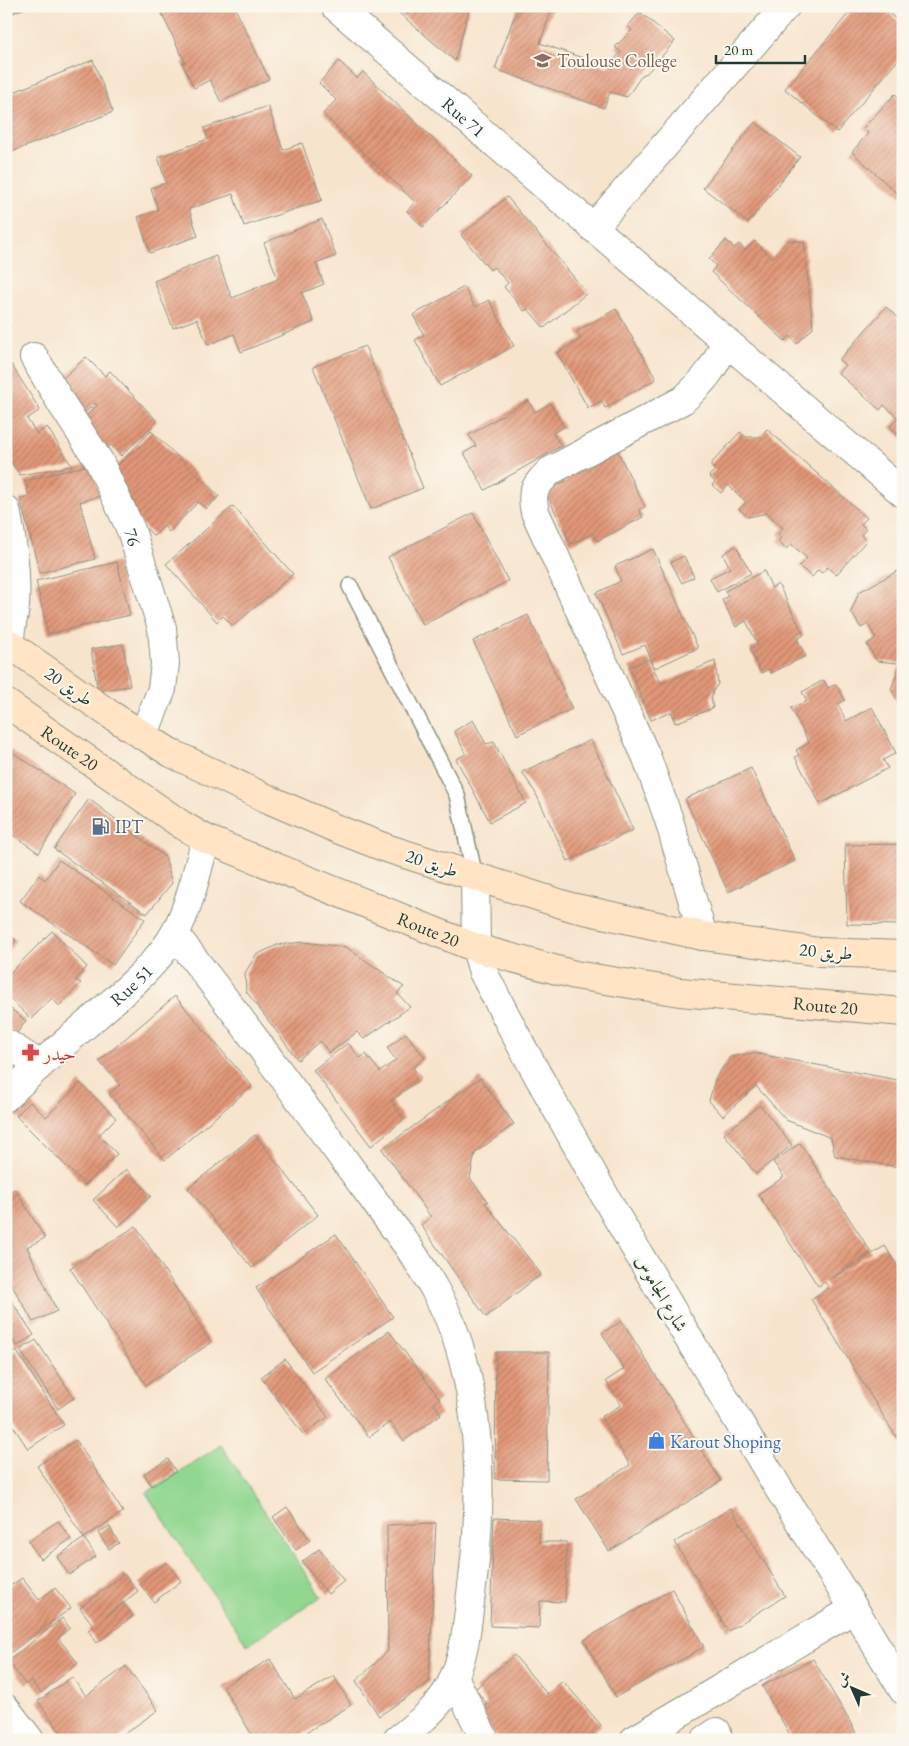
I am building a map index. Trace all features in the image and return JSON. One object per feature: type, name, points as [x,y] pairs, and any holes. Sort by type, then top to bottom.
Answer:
[{"type":"main road","name":"طريق 20","points":[[8,643],[143,736],[171,753],[337,829],[386,848],[571,907],[703,936],[820,952],[903,956]]},
{"type":"main road","name":"Route 20","points":[[6,703],[206,839],[476,948],[575,975],[671,991],[903,1012]]},
{"type":"street","name":"Rue 71","points":[[335,6],[903,493]]},
{"type":"street","points":[[593,228],[786,6]]},
{"type":"street","points":[[703,936],[669,820],[647,758],[535,512],[532,498],[537,483],[550,471],[683,400],[699,385],[717,362],[725,342]]},
{"type":"street","name":"76","points":[[34,357],[62,406],[99,461],[131,530],[162,628],[165,663],[162,689],[143,736]]},
{"type":"street","points":[[6,510],[13,547],[16,584],[15,608],[8,643]]},
{"type":"street","name":"Rue 51","points":[[6,1096],[147,969],[175,934],[206,839]]},
{"type":"street","name":"شارع الجاموس","points":[[475,877],[476,948],[483,972],[500,1005],[615,1214],[779,1489],[903,1690]]},
{"type":"street","points":[[175,934],[412,1253],[429,1278],[459,1346],[475,1417],[478,1479],[474,1569],[463,1651],[450,1687],[437,1705],[420,1723],[397,1740]]},
{"type":"street","points":[[6,1043],[40,1064]]},
{"type":"street","points":[[634,1740],[854,1609]]},
{"type":"street","points":[[454,1677],[485,1740]]},
{"type":"street","points":[[6,1709],[30,1740]]},
{"type":"lane","points":[[350,586],[457,796],[475,877]]},
{"type":"green space","points":[[221,1445],[321,1597],[247,1645],[146,1493]]},
{"type":"building","points":[[6,6],[29,6],[6,16]]},
{"type":"building","points":[[158,6],[234,6],[269,79],[221,102],[210,80],[194,88],[182,63],[185,62]]},
{"type":"building","points":[[391,6],[470,6],[455,61]]},
{"type":"building","name":"Toulouse College","points":[[518,6],[553,6],[540,43],[608,67],[621,52],[615,47],[632,30],[628,26],[640,12],[675,41],[647,73],[642,75],[627,97],[610,92],[604,108],[495,69]]},
{"type":"building","points":[[855,6],[880,6],[903,25],[903,54],[837,132],[785,89]]},
{"type":"building","points":[[93,60],[113,112],[6,154],[6,95]]},
{"type":"building","points":[[339,61],[357,78],[363,72],[472,176],[423,227],[407,211],[415,202],[323,114],[336,100],[319,83]]},
{"type":"building","points":[[895,94],[903,100],[903,193],[900,196],[852,152],[868,133],[863,128]]},
{"type":"building","points":[[268,106],[283,150],[302,143],[322,200],[244,226],[233,194],[189,209],[198,236],[150,253],[138,217],[158,210],[151,188],[166,183],[158,157],[208,139],[204,128]]},
{"type":"building","points":[[755,122],[800,157],[748,223],[703,188]]},
{"type":"building","points":[[507,197],[587,293],[544,328],[528,309],[524,311],[504,287],[508,283],[494,267],[490,270],[461,235]]},
{"type":"building","points":[[322,219],[336,256],[316,264],[324,284],[302,293],[314,322],[241,352],[234,334],[208,345],[197,319],[173,328],[154,281],[216,256],[232,298],[278,279],[264,243]]},
{"type":"building","points":[[726,240],[734,248],[739,244],[745,250],[755,241],[772,258],[788,240],[804,242],[813,328],[797,344],[790,336],[785,341],[711,272],[716,266],[709,259]]},
{"type":"building","points":[[464,287],[475,307],[489,300],[514,346],[440,386],[415,340],[424,335],[413,315]]},
{"type":"building","points":[[886,307],[903,322],[903,439],[890,427],[898,418],[884,405],[880,410],[838,373],[845,365],[839,360]]},
{"type":"building","points":[[616,309],[656,379],[605,408],[601,401],[588,408],[557,353],[581,339],[577,331]]},
{"type":"building","points":[[6,323],[11,327],[6,334]]},
{"type":"building","points":[[365,346],[423,488],[371,509],[313,367]]},
{"type":"building","points":[[86,357],[105,376],[110,371],[157,421],[121,456],[111,445],[105,451],[78,424],[97,405],[95,403],[81,417],[69,397],[72,394],[60,381]]},
{"type":"building","points":[[11,364],[40,410],[27,419],[37,434],[47,427],[72,466],[20,475],[6,455],[6,367]]},
{"type":"building","points":[[528,400],[535,412],[550,403],[564,427],[553,433],[561,446],[485,490],[464,453],[476,446],[469,435]]},
{"type":"building","points":[[767,429],[867,518],[861,524],[866,529],[861,535],[866,541],[836,575],[827,567],[822,573],[818,570],[812,577],[799,566],[807,558],[791,544],[786,549],[778,542],[781,537],[778,534],[783,528],[767,513],[748,517],[739,509],[746,502],[728,485],[721,493],[712,485],[715,482],[709,476],[715,470],[710,465],[740,432],[746,437],[760,437]]},
{"type":"building","points":[[151,431],[219,496],[206,509],[198,502],[169,532],[164,526],[154,536],[127,510],[113,470]]},
{"type":"building","points":[[616,448],[645,507],[639,510],[643,517],[597,541],[593,533],[571,544],[545,491],[566,481],[563,475]]},
{"type":"building","points":[[92,464],[100,496],[80,502],[95,559],[40,573],[20,499],[29,497],[25,481]]},
{"type":"building","points":[[233,506],[293,574],[233,626],[223,616],[217,622],[166,564]]},
{"type":"building","points":[[473,513],[508,581],[423,625],[388,557]]},
{"type":"building","points":[[736,546],[751,573],[717,592],[710,578],[730,568],[723,554]]},
{"type":"building","points":[[653,549],[698,648],[655,668],[645,645],[623,654],[596,593],[621,581],[615,566]]},
{"type":"building","points":[[684,556],[694,577],[682,583],[671,562]]},
{"type":"building","points":[[117,562],[130,615],[48,634],[36,581]]},
{"type":"building","points":[[903,568],[903,661],[898,663],[877,661],[867,644],[876,639],[868,624],[861,628],[851,612],[859,592]]},
{"type":"building","points":[[764,571],[772,588],[778,584],[804,635],[797,639],[806,656],[771,673],[769,669],[761,673],[750,649],[758,645],[746,621],[736,627],[722,600],[728,596],[725,591]]},
{"type":"building","points":[[528,615],[572,709],[517,735],[473,641]]},
{"type":"building","points":[[123,644],[130,686],[98,691],[91,649]]},
{"type":"building","points":[[649,659],[661,684],[715,661],[718,684],[713,691],[711,699],[713,708],[675,723],[672,712],[651,720],[629,667]]},
{"type":"building","points":[[903,666],[903,705],[900,706],[891,689],[899,668]]},
{"type":"building","points":[[824,680],[828,688],[836,684],[845,700],[838,704],[846,721],[872,707],[896,753],[883,760],[888,768],[820,804],[795,757],[799,755],[796,750],[809,743],[791,708],[807,701],[802,692]]},
{"type":"building","points":[[473,720],[486,744],[494,742],[526,803],[490,822],[456,759],[466,754],[454,731]]},
{"type":"building","points":[[591,740],[633,830],[568,861],[535,792],[522,772]]},
{"type":"building","points":[[9,750],[75,794],[39,853],[6,830],[6,755]]},
{"type":"building","points":[[751,768],[795,861],[728,892],[685,799]]},
{"type":"building","points":[[89,799],[165,857],[172,883],[147,914],[54,849]]},
{"type":"building","points":[[903,844],[903,925],[847,924],[845,845]]},
{"type":"building","points":[[59,860],[145,919],[113,965],[20,901],[39,875],[45,880]]},
{"type":"building","points":[[52,931],[87,967],[75,980],[81,983],[59,1006],[52,998],[31,1019],[6,995],[6,977]]},
{"type":"building","points":[[6,933],[16,940],[6,954]]},
{"type":"building","points":[[303,942],[346,947],[404,987],[397,993],[410,1007],[364,1039],[357,1032],[329,1053],[320,1041],[298,1060],[246,991],[245,973],[256,955],[277,945]]},
{"type":"building","points":[[175,996],[252,1086],[165,1160],[109,1094],[120,1085],[99,1061]]},
{"type":"building","points":[[6,1005],[26,1021],[16,1034],[6,1027]]},
{"type":"building","points":[[406,1033],[425,1058],[413,1068],[421,1078],[391,1101],[404,1119],[371,1146],[313,1070],[348,1043],[360,1058],[366,1054],[380,1072],[396,1060],[387,1048]]},
{"type":"building","points":[[753,1053],[903,1081],[903,1168],[835,1156],[831,1138],[786,1120],[756,1086],[723,1116],[709,1101],[715,1079],[730,1057]]},
{"type":"building","points":[[480,1078],[514,1124],[475,1153],[470,1178],[488,1202],[485,1203],[541,1274],[486,1317],[421,1225],[431,1217],[382,1149]]},
{"type":"building","points":[[80,1083],[116,1118],[99,1135],[117,1154],[85,1185],[16,1116],[30,1102],[46,1117]]},
{"type":"building","points":[[760,1105],[792,1145],[756,1174],[724,1134]]},
{"type":"building","points":[[255,1135],[318,1215],[252,1268],[188,1188]]},
{"type":"building","points":[[800,1143],[871,1252],[832,1278],[885,1246],[903,1275],[903,1448],[811,1299],[829,1288],[825,1282],[818,1286],[758,1194],[784,1177],[773,1162]]},
{"type":"building","points":[[126,1169],[151,1196],[118,1227],[93,1200]]},
{"type":"building","points":[[15,1189],[45,1238],[27,1247],[57,1311],[33,1322],[6,1275],[6,1193]]},
{"type":"building","points":[[136,1226],[211,1343],[146,1385],[70,1268]]},
{"type":"building","points":[[336,1234],[393,1317],[312,1372],[256,1288]]},
{"type":"building","points":[[10,1299],[34,1335],[17,1346],[6,1330],[6,1301]]},
{"type":"building","name":"Karout Shoping","points":[[622,1321],[721,1481],[609,1551],[576,1499],[630,1465],[601,1417],[621,1405],[606,1381],[624,1369],[602,1333]]},
{"type":"building","points":[[389,1331],[440,1399],[434,1404],[441,1414],[404,1441],[390,1422],[369,1437],[325,1379]]},
{"type":"building","points":[[36,1340],[74,1398],[58,1409],[20,1350]]},
{"type":"building","points":[[16,1350],[64,1425],[28,1449],[6,1415],[6,1357]]},
{"type":"building","points":[[496,1352],[549,1352],[547,1480],[495,1479]]},
{"type":"building","points":[[285,1359],[328,1417],[303,1434],[261,1377]]},
{"type":"building","points":[[76,1440],[123,1512],[84,1538],[37,1466]]},
{"type":"building","points":[[168,1459],[176,1472],[152,1486],[144,1474]]},
{"type":"building","points":[[287,1507],[310,1540],[296,1550],[273,1517]]},
{"type":"building","points":[[731,1508],[785,1596],[728,1631],[675,1542]]},
{"type":"building","points":[[494,1518],[540,1520],[539,1542],[567,1542],[565,1602],[540,1601],[539,1628],[490,1626]]},
{"type":"building","points":[[58,1521],[71,1539],[41,1559],[28,1541]]},
{"type":"building","points":[[436,1523],[429,1682],[379,1716],[356,1681],[388,1651],[387,1525]]},
{"type":"building","points":[[109,1526],[119,1543],[109,1549],[98,1533]]},
{"type":"building","points":[[84,1538],[96,1556],[69,1575],[57,1557]]},
{"type":"building","points":[[319,1549],[344,1581],[328,1594],[302,1562]]},
{"type":"building","points":[[166,1562],[181,1581],[154,1602],[139,1583]]},
{"type":"building","points":[[124,1574],[138,1591],[106,1616],[124,1603],[133,1616],[97,1643],[88,1630],[94,1626],[80,1608]]},
{"type":"building","points":[[22,1578],[39,1600],[55,1588],[71,1608],[10,1653],[6,1648],[6,1589]]},
{"type":"building","points":[[672,1589],[704,1647],[616,1697],[584,1640]]},
{"type":"building","points":[[62,1618],[70,1628],[58,1638],[78,1663],[41,1693],[31,1680],[26,1685],[8,1661]]},
{"type":"building","points":[[514,1655],[547,1694],[563,1681],[601,1725],[592,1733],[598,1740],[499,1740],[477,1713],[487,1704],[475,1689]]},
{"type":"building","points":[[270,1659],[295,1699],[334,1676],[351,1705],[294,1740],[255,1740],[223,1687]]},
{"type":"building","points":[[813,1659],[860,1740],[793,1740],[762,1686]]},
{"type":"building","points":[[126,1666],[158,1710],[120,1737],[121,1740],[66,1740],[38,1701],[72,1677],[86,1696]]},
{"type":"place","name":"Toulouse College","points":[[543,60]]},
{"type":"place","name":"IPT","points":[[101,826]]},
{"type":"place","name":"حيدر","points":[[30,1053]]},
{"type":"place","name":"Karout Shoping","points":[[656,1441]]}]
